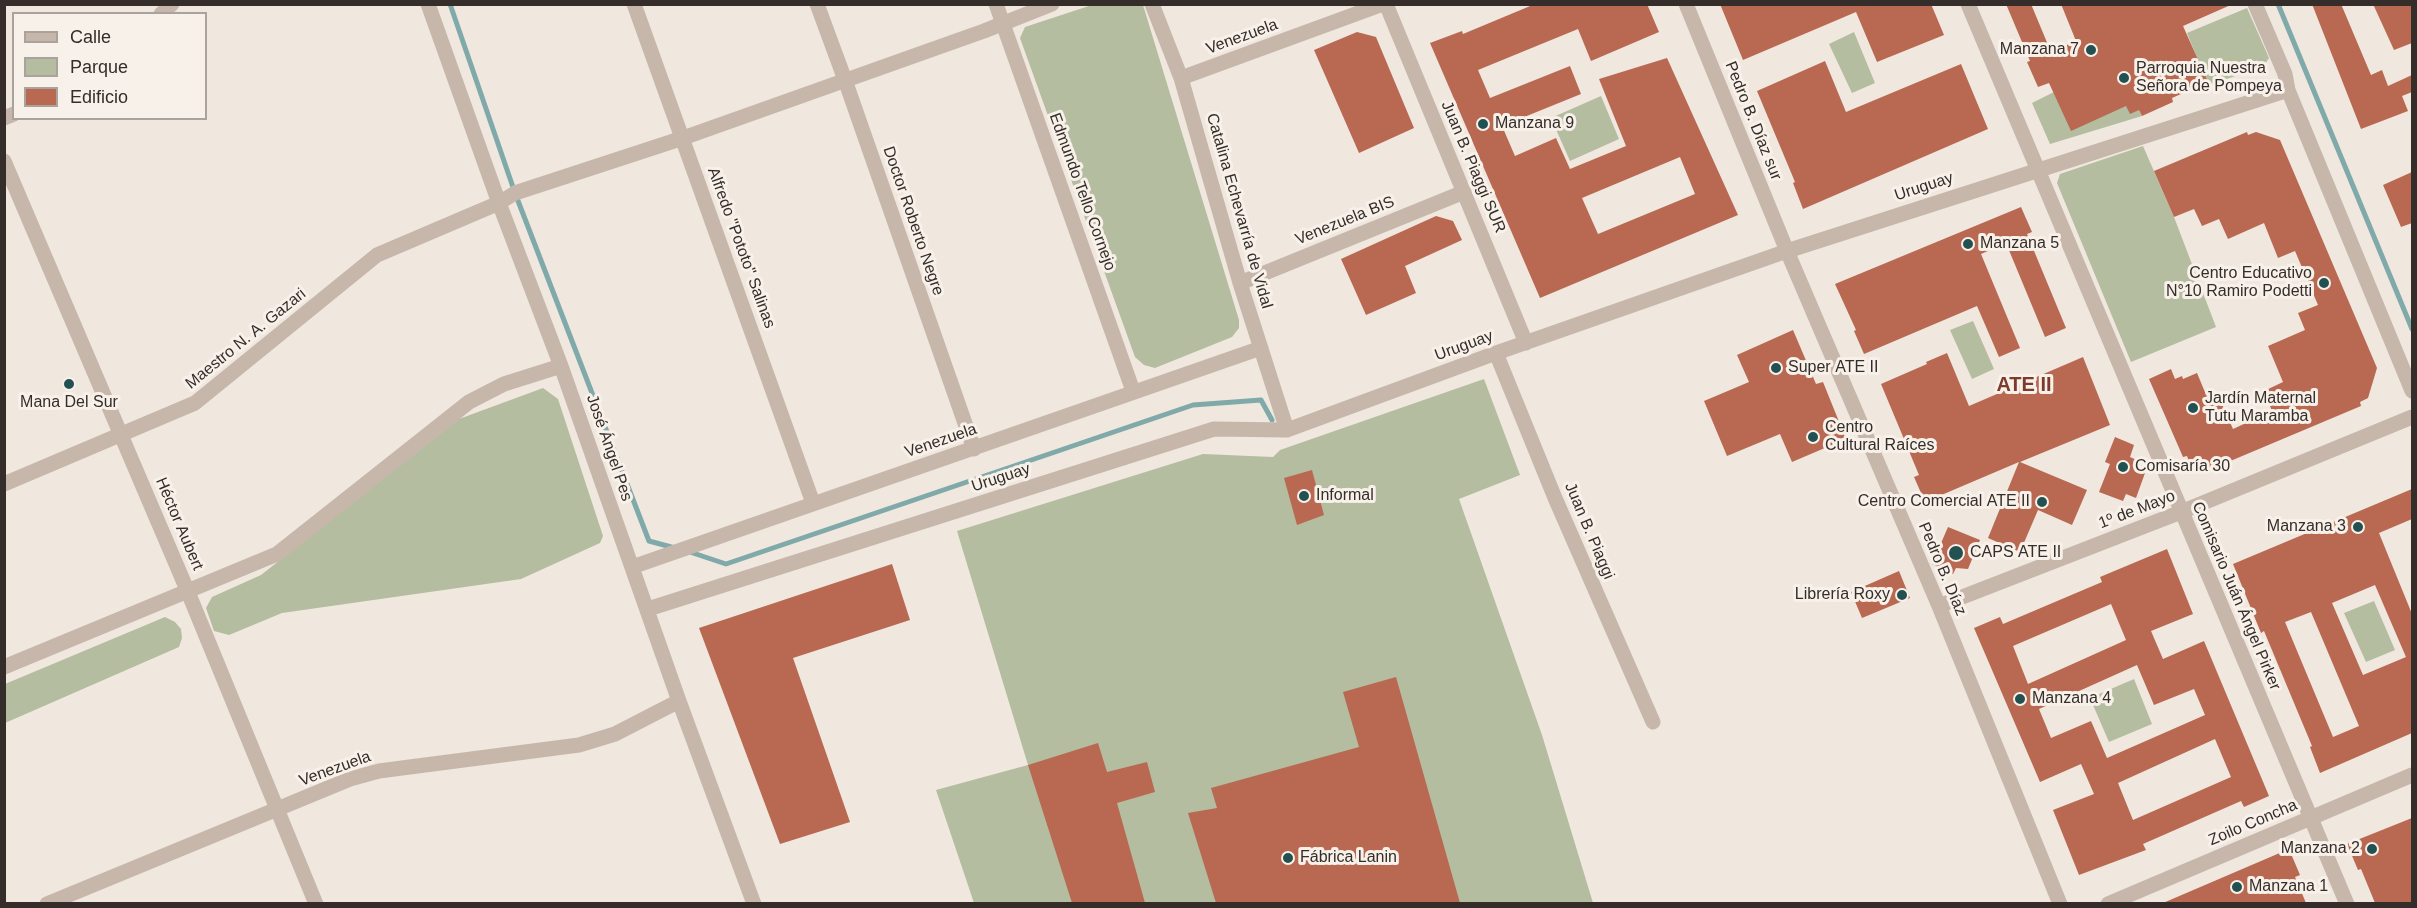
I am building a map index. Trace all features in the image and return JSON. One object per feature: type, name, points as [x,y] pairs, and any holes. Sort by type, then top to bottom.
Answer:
[{"type":"street","name":"José Ángel Pes","points":[[428,4],[754,903]]},
{"type":"street","name":"Alfredo \"Pototo\" Salinas","points":[[634,4],[813,503]]},
{"type":"street","name":"Doctor Roberto Negre","points":[[817,4],[974,449]]},
{"type":"street","name":"Edmundo Tello Cornejo","points":[[996,4],[1133,391]]},
{"type":"street","name":"Maestro N. A. Gazari","points":[[4,484],[195,404],[377,255],[499,203],[516,193],[682,138],[1003,24],[1053,4]]},
{"type":"street","name":"Catalina Echevarría de Vidal","points":[[1152,4],[1181,78],[1240,283],[1287,430]]},
{"type":"street","name":"Venezuela","points":[[1181,78],[1384,4]]},
{"type":"street","name":"Juan B. Piaggi SUR","points":[[1384,4],[1526,343]]},
{"type":"street","name":"Pedro B. Díaz sur","points":[[1686,4],[1787,251]]},
{"type":"street","name":"Comisario Juán Ángel Pirker","points":[[1968,4],[2347,903]]},
{"type":"street","points":[[2255,4],[2412,391]]},
{"type":"street","name":"Uruguay","points":[[648,609],[1214,429],[1287,430],[1496,353],[1787,251],[2288,90]]},
{"type":"street","name":"Héctor Aubert","points":[[4,161],[188,592],[316,903]]},
{"type":"street","name":"Venezuela BIS","points":[[1240,283],[1464,192]]},
{"type":"street","name":"Pedro B. Díaz","points":[[1787,251],[1939,606],[2060,903]]},
{"type":"street","name":"Venezuela","points":[[632,567],[1261,348]]},
{"type":"street","name":"Juan B. Piaggi","points":[[1496,353],[1555,498],[1653,722]]},
{"type":"street","points":[[4,667],[278,554],[469,402],[504,384],[561,366]]},
{"type":"street","name":"1º de Mayo","points":[[1939,606],[2181,512],[2412,417]]},
{"type":"street","name":"Venezuela","points":[[47,903],[350,779],[379,771],[579,746],[615,734],[679,701]]},
{"type":"street","name":"Zoilo Concha","points":[[2108,903],[2412,775]]},
{"type":"green space","points":[[1092,5],[1143,5],[1239,320],[1239,328],[1232,337],[1155,368],[1144,365],[1135,357],[1020,38],[1025,27]]},
{"type":"green space","points":[[2247,8],[2269,58],[2263,67],[2208,85],[2187,33]]},
{"type":"green space","points":[[1854,32],[1875,83],[1852,93],[1829,44]]},
{"type":"green space","points":[[2054,92],[2126,106],[2139,110],[2142,116],[2050,144],[2032,103]]},
{"type":"green space","points":[[1601,96],[1619,139],[1570,161],[1551,118]]},
{"type":"green space","points":[[2143,146],[2174,217],[2216,327],[2131,362],[2057,183],[2060,174]]},
{"type":"green space","points":[[1973,321],[1994,369],[1972,379],[1950,330]]},
{"type":"green space","points":[[1484,379],[1520,475],[1459,499],[1542,735],[1593,903],[974,903],[936,790],[1028,765],[957,531],[1203,454],[1273,457],[1280,450]]},
{"type":"green space","points":[[543,388],[558,399],[603,536],[600,543],[521,579],[282,613],[229,635],[214,631],[206,608],[212,597],[261,575],[459,419]]},
{"type":"green space","points":[[2374,601],[2395,650],[2366,662],[2344,613]]},
{"type":"green space","points":[[165,617],[175,622],[181,629],[182,638],[179,647],[5,723],[5,684]]},
{"type":"green space","points":[[2134,679],[2152,724],[2109,742],[2090,698]]},
{"type":"building","points":[[1535,4],[1647,4],[1659,32],[1591,61],[1578,29],[1478,70],[1490,98],[1570,66],[1581,94],[1502,126],[1515,156],[1556,138],[1570,169],[1626,146],[1599,79],[1667,58],[1738,215],[1540,298],[1430,43],[1462,31],[1463,34]],"holes":[[[1680,157],[1695,194],[1598,234],[1582,198]]]},
{"type":"building","points":[[1720,4],[1931,4],[1944,35],[1877,62],[1856,12],[1743,60]]},
{"type":"building","points":[[2006,4],[2031,4],[2051,52],[2076,41],[2061,4],[2233,4],[2183,26],[2208,82],[2172,98],[2173,102],[2142,116],[2139,110],[2130,114],[2126,106],[2071,131],[2049,83],[2038,87],[2027,62],[2030,61]]},
{"type":"building","points":[[2312,4],[2341,4],[2371,75],[2382,70],[2388,86],[2412,75],[2412,92],[2402,96],[2408,111],[2361,129]]},
{"type":"building","points":[[2373,4],[2412,4],[2412,43],[2394,50]]},
{"type":"building","points":[[1357,32],[1376,37],[1414,128],[1359,153],[1314,50]]},
{"type":"building","points":[[1825,61],[1846,112],[1961,64],[1988,129],[1803,209],[1793,183],[1795,182],[1757,91]]},
{"type":"building","name":"Centro Educativo N°10 Ramiro Podetti","points":[[2247,132],[2248,135],[2256,132],[2280,140],[2377,368],[2368,398],[2360,402],[2361,406],[2209,470],[2190,464],[2187,456],[2183,457],[2149,379],[2171,369],[2175,379],[2182,376],[2183,379],[2197,373],[2207,397],[2217,393],[2233,429],[2272,411],[2264,391],[2283,382],[2268,346],[2305,330],[2298,313],[2318,305],[2295,251],[2278,258],[2264,223],[2228,239],[2219,219],[2202,226],[2194,209],[2174,217],[2154,171]]},
{"type":"building","points":[[2412,172],[2412,223],[2401,227],[2383,185]]},
{"type":"building","points":[[2021,207],[2032,232],[2027,234],[2066,328],[2045,337],[2006,243],[1981,254],[2020,348],[1999,357],[1977,306],[1864,354],[1835,284]]},
{"type":"building","points":[[1436,216],[1453,221],[1462,240],[1405,266],[1416,293],[1366,315],[1341,259]]},
{"type":"building","points":[[1793,330],[1816,384],[1823,382],[1846,439],[1792,462],[1780,434],[1727,456],[1704,401],[1749,382],[1737,355]]},
{"type":"building","points":[[1947,353],[1969,406],[2083,357],[2110,425],[2020,462],[2087,490],[2072,525],[2038,510],[2020,552],[1988,538],[2019,462],[1925,502],[1914,477],[1919,475],[1881,384]]},
{"type":"building","name":"Comisaría 30","points":[[2115,437],[2134,445],[2130,457],[2139,461],[2136,470],[2145,473],[2136,498],[2126,494],[2123,501],[2099,492],[2110,464],[2105,462]]},
{"type":"building","name":"Informal","points":[[1312,470],[1324,515],[1297,525],[1284,478]]},
{"type":"building","points":[[2412,489],[2412,519],[2379,533],[2412,614],[2412,733],[2320,773],[2310,747],[2312,746],[2233,564]],"holes":[[[2375,585],[2406,657],[2363,675],[2332,603]],[[2311,612],[2359,726],[2333,737],[2285,622]]]},
{"type":"building","name":"CAPS ATE II","points":[[1948,527],[1980,540],[1968,569],[1956,568],[1953,574],[1932,564]]},
{"type":"building","points":[[2167,549],[2193,614],[2151,631],[2163,659],[2204,641],[2269,796],[2244,807],[2241,801],[2143,844],[2146,850],[2079,875],[2053,810],[2094,794],[2081,764],[2040,782],[1974,628],[2000,617],[2003,624],[2102,582],[2100,577]],"holes":[[[2111,604],[2126,640],[2028,684],[2013,646]],[[2137,665],[2154,705],[2194,689],[2205,715],[2107,758],[2091,721],[2051,738],[2039,709]],[[2215,739],[2231,777],[2133,820],[2118,783]]]},
{"type":"building","points":[[892,564],[910,620],[793,658],[850,822],[780,844],[699,628]]},
{"type":"building","points":[[1899,571],[1910,598],[1862,618],[1851,592]]},
{"type":"building","points":[[1396,677],[1460,903],[1216,903],[1188,813],[1217,808],[1211,788],[1359,747],[1343,692]]},
{"type":"building","points":[[1098,743],[1107,772],[1147,762],[1155,792],[1117,803],[1145,903],[1072,903],[1028,765]]},
{"type":"building","points":[[2412,818],[2412,903],[2375,903],[2361,869],[2358,870],[2347,844]]},
{"type":"building","name":"Manzana 1","points":[[2289,849],[2300,875],[2295,877],[2306,903],[2163,903]]},
{"type":"waterway","points":[[450,4],[515,193],[649,541],[675,548]]},
{"type":"waterway","points":[[2278,4],[2412,329]]},
{"type":"waterway","points":[[687,551],[726,564],[1193,405],[1261,400],[1272,420]]},
{"type":"place","name":"Manzana 7","points":[[2091,50]]},
{"type":"place","name":"Parroquia Nuestra Señora de Pompeya","points":[[2124,78]]},
{"type":"place","name":"Manzana 9","points":[[1483,124]]},
{"type":"place","name":"Manzana 5","points":[[1968,244]]},
{"type":"place","name":"Centro Educativo N°10 Ramiro Podetti","points":[[2324,283]]},
{"type":"place","name":"Super ATE II","points":[[1776,368]]},
{"type":"place","name":"Mana Del Sur","points":[[69,384]]},
{"type":"place","name":"Jardín Maternal Tutu Maramba","points":[[2193,408]]},
{"type":"place","name":"Centro Cultural Raíces","points":[[1813,437]]},
{"type":"place","name":"Comisaría 30","points":[[2123,467]]},
{"type":"place","name":"Informal","points":[[1304,496]]},
{"type":"place","name":"Centro Comercial ATE II","points":[[2042,502]]},
{"type":"place","name":"Manzana 3","points":[[2358,527]]},
{"type":"place","name":"CAPS ATE II","points":[[1956,553]]},
{"type":"place","name":"Librería Roxy","points":[[1902,595]]},
{"type":"place","name":"Manzana 4","points":[[2020,699]]},
{"type":"place","name":"Manzana 2","points":[[2372,849]]},
{"type":"place","name":"Fábrica Lanin","points":[[1288,858]]},
{"type":"place","name":"Manzana 1","points":[[2237,887]]},
{"type":"district","name":"ATE II","points":[[2024,385]]}]
